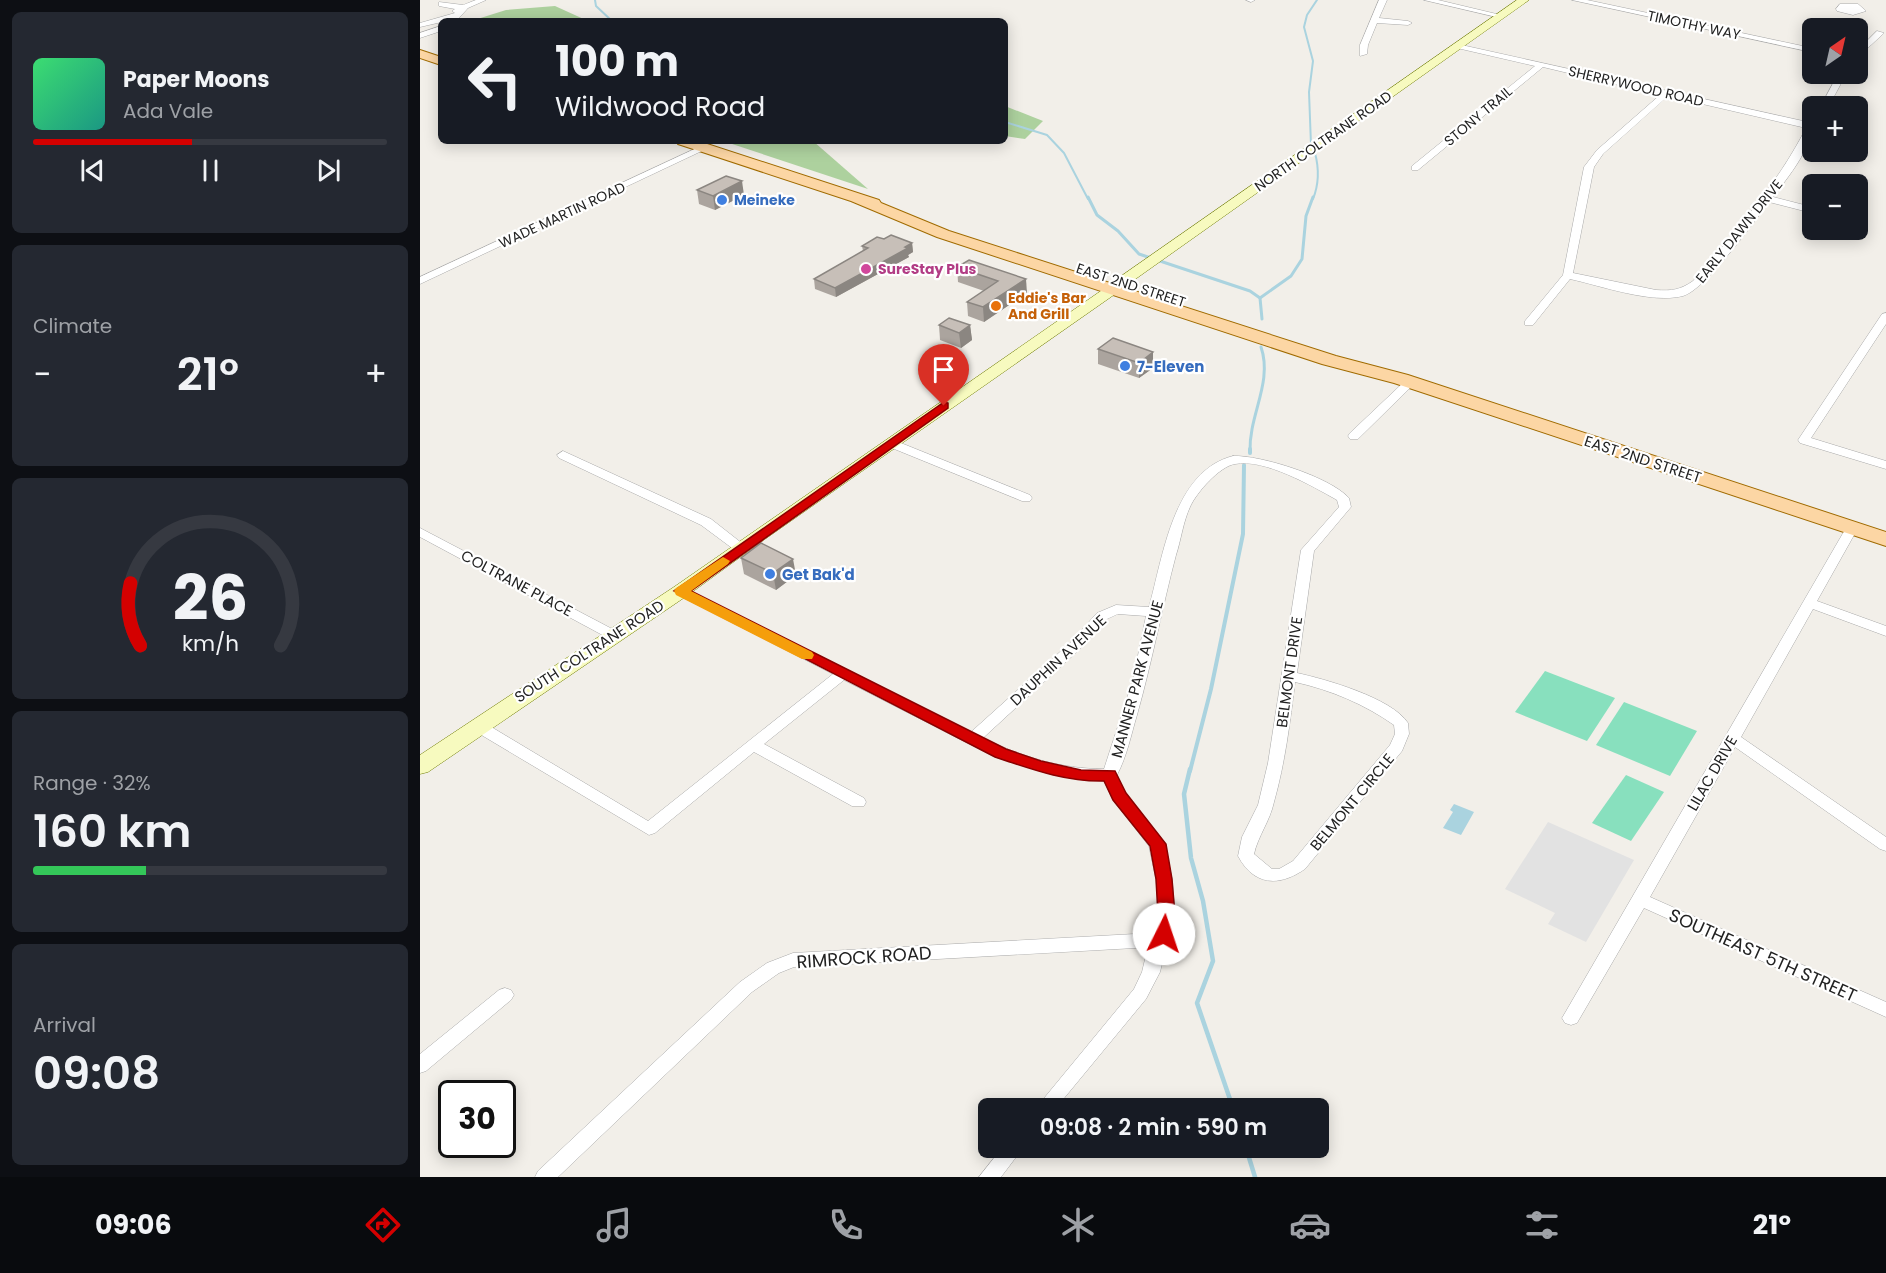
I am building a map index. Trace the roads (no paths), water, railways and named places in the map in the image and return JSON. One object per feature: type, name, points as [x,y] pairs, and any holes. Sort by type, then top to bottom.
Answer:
[{"type":"main road","points":[[420,54],[438,60]]},
{"type":"main road","name":"EAST 2ND STREET","points":[[692,144],[858,200],[943,234],[1118,286]]},
{"type":"main road","name":"EAST 2ND STREET","points":[[858,200],[906,211],[999,241],[1118,286],[1329,360],[1405,381],[1886,539]]},
{"type":"main road","points":[[943,234],[952,232],[999,241]]},
{"type":"street","points":[[442,4],[449,18],[482,0]]},
{"type":"street","points":[[1363,54],[1373,20],[1383,0]]},
{"type":"street","points":[[1428,0],[1449,1],[1504,14]]},
{"type":"street","name":"NORTH COLTRANE ROAD","points":[[1118,286],[1524,0]]},
{"type":"street","name":"TIMOTHY WAY","points":[[1576,0],[1802,48]]},
{"type":"street","points":[[420,23],[438,20]]},
{"type":"street","points":[[1373,20],[1408,23]]},
{"type":"street","points":[[420,36],[438,25]]},
{"type":"street","points":[[1868,45],[1881,33]]},
{"type":"street","name":"SHERRYWOOD ROAD","points":[[1460,46],[1802,125]]},
{"type":"street","name":"STONY TRAIL","points":[[1415,168],[1542,64]]},
{"type":"street","points":[[1529,323],[1568,275],[1589,167],[1600,152],[1667,93]]},
{"type":"street","name":"WADE MARTIN ROAD","points":[[420,281],[704,148]]},
{"type":"street","name":"EARLY DAWN DRIVE","points":[[1568,275],[1641,290],[1682,292],[1697,283],[1768,199],[1802,148]]},
{"type":"street","points":[[1768,199],[1802,208]]},
{"type":"street","name":"SOUTH COLTRANE ROAD","points":[[420,766],[681,591],[1118,286]]},
{"type":"street","points":[[1886,316],[1881,331],[1804,440],[1886,465]]},
{"type":"street","points":[[1354,436],[1405,381]]},
{"type":"street","points":[[891,443],[1026,498]]},
{"type":"street","points":[[562,454],[706,522],[741,548]]},
{"type":"street","name":"MANNER PARK AVENUE","points":[[1053,1098],[1140,994],[1151,972],[1157,948],[1164,934],[1167,915],[1164,879],[1157,844],[1119,796],[1109,775],[1116,762],[1140,680],[1154,612],[1188,498],[1220,466],[1230,460],[1239,459],[1266,464],[1332,491],[1343,498]]},
{"type":"street","name":"BELMONT DRIVE","points":[[1246,856],[1250,837],[1266,805],[1276,763],[1308,550],[1343,511],[1345,507],[1343,498]]},
{"type":"street","name":"LILAC DRIVE","points":[[1571,1018],[1852,528]]},
{"type":"street","name":"COLTRANE PLACE","points":[[420,532],[613,635]]},
{"type":"street","points":[[681,591],[1017,760],[1081,776],[1109,775]]},
{"type":"street","points":[[1809,603],[1886,631]]},
{"type":"street","name":"DAUPHIN AVENUE","points":[[973,739],[1076,645],[1102,616],[1116,609],[1154,612]]},
{"type":"street","points":[[478,726],[649,829],[843,673]]},
{"type":"street","name":"BELMONT CIRCLE","points":[[1246,856],[1260,872],[1273,877],[1285,875],[1299,865],[1397,747],[1402,734],[1401,723],[1388,713],[1320,682],[1289,676]]},
{"type":"street","points":[[1732,738],[1886,845]]},
{"type":"street","points":[[753,746],[858,802]]},
{"type":"street","name":"SOUTHEAST 5TH STREET","points":[[1639,899],[1886,1010]]},
{"type":"street","name":"RIMROCK ROAD","points":[[544,1177],[746,987],[773,968],[793,960],[1135,941],[1157,948]]},
{"type":"street","points":[[420,1065],[505,995]]},
{"type":"street","points":[[989,1177],[1005,1158]]},
{"type":"water","points":[[1454,804],[1474,812],[1461,835],[1443,828],[1453,812],[1450,810]]},
{"type":"waterway","points":[[595,0],[596,6],[609,18]]},
{"type":"waterway","points":[[1311,145],[1309,92],[1313,61],[1304,27],[1307,15],[1317,0]]},
{"type":"waterway","points":[[1008,123],[1047,135],[1064,153],[1088,199]]},
{"type":"waterway","points":[[1313,199],[1318,176],[1315,153]]},
{"type":"waterway","points":[[1088,197],[1097,215],[1118,231],[1139,254],[1250,291],[1260,298]]},
{"type":"waterway","points":[[1260,298],[1291,276],[1302,259],[1306,216],[1313,197]]},
{"type":"waterway","points":[[1260,298],[1262,319]]},
{"type":"waterway","points":[[1250,451],[1253,424],[1263,386],[1264,360],[1261,347]]},
{"type":"waterway","points":[[1190,771],[1211,689],[1243,534],[1244,465]]},
{"type":"waterway","points":[[1190,769],[1184,794],[1191,858],[1203,901],[1213,961],[1197,1003],[1230,1098]]},
{"type":"waterway","points":[[1249,1158],[1255,1177]]},
{"type":"place","name":"Meineke","points":[[722,200]]},
{"type":"place","name":"SureStay Plus","points":[[866,269]]},
{"type":"place","name":"Eddie's Bar And Grill","points":[[996,306]]},
{"type":"place","name":"7-Eleven","points":[[1125,366]]},
{"type":"place","name":"Get Bak'd","points":[[770,574]]}]
